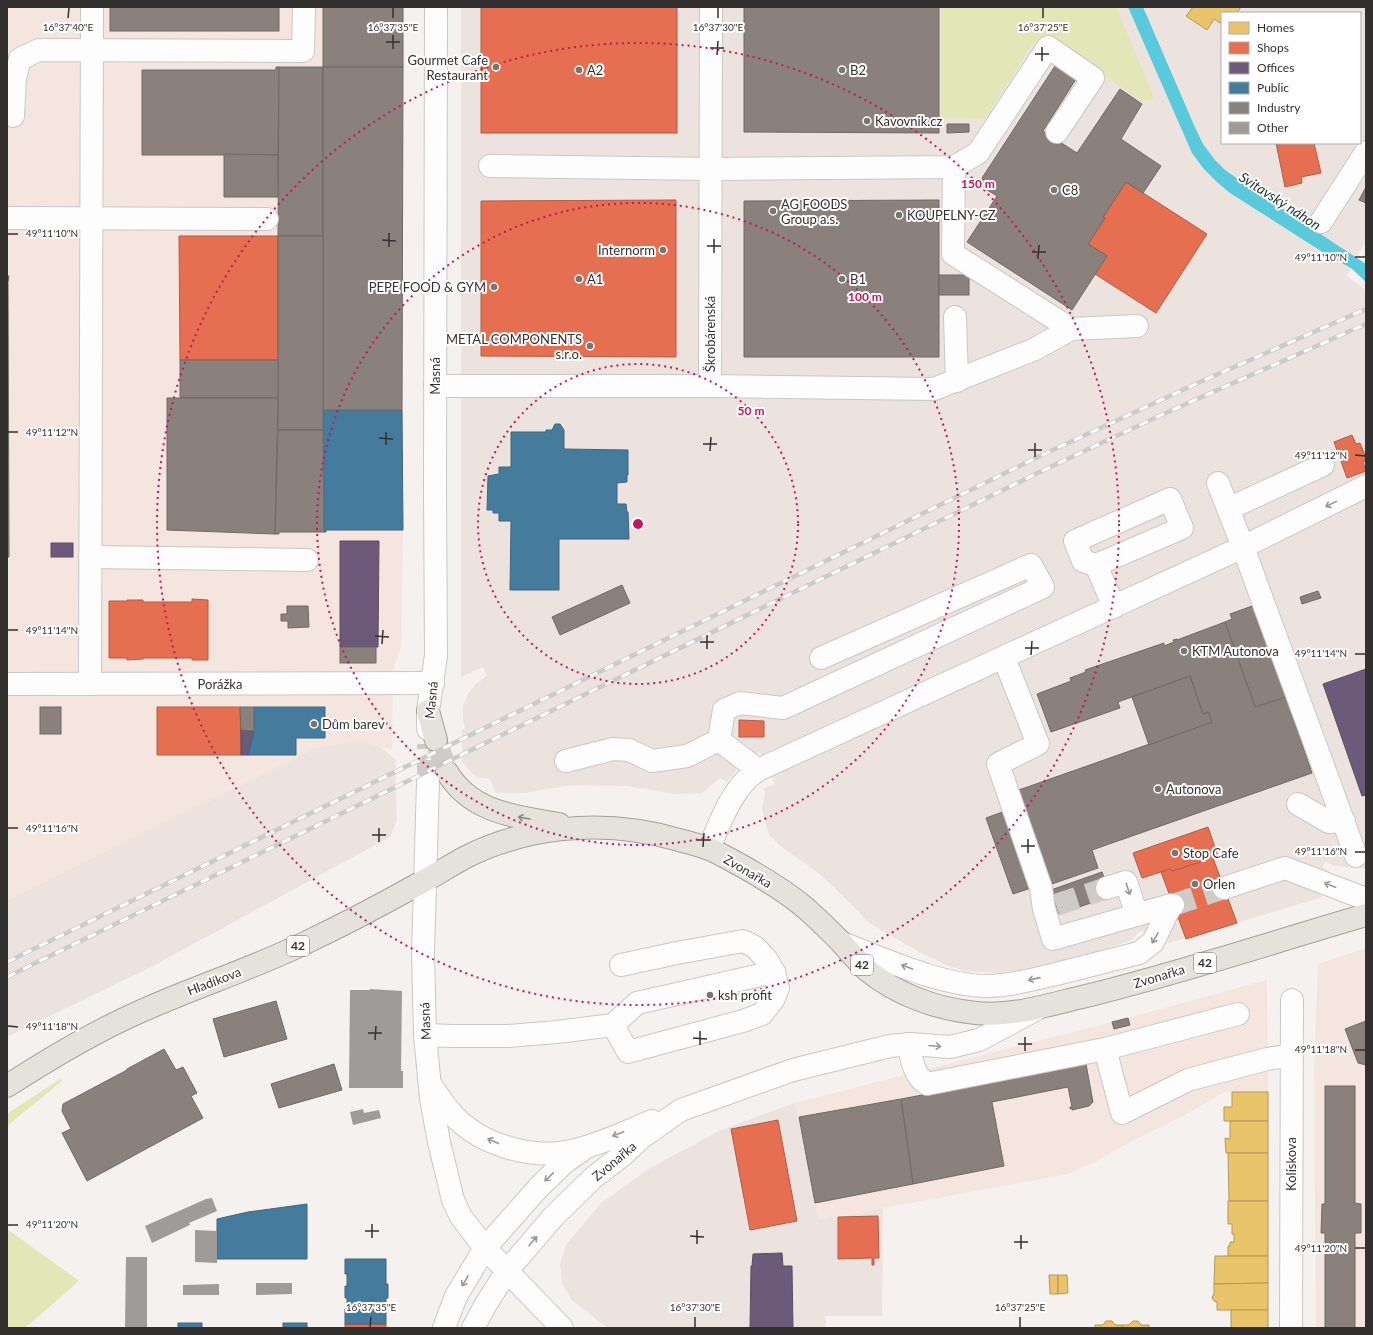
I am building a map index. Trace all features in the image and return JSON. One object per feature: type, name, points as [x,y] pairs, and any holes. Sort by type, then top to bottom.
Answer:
[{"type":"main road","points":[[428,711],[432,742]]},
{"type":"main road","points":[[447,772],[458,788],[465,794],[492,810],[508,815],[576,828]]},
{"type":"main road","name":"Zvonařka","points":[[424,882],[468,856],[493,845],[528,835],[576,828],[614,828],[654,833],[709,848],[746,868],[786,894],[804,907],[842,943],[868,971],[884,983],[903,993],[926,1002],[958,1010],[990,1014],[1043,1006],[1130,985],[1366,914]]},
{"type":"main road","name":"Hladíkova","points":[[7,1086],[45,1062],[104,1029],[168,999],[260,964],[304,944],[424,882]]},
{"type":"street","points":[[90,684],[92,7]]},
{"type":"street","points":[[13,116],[15,78],[20,59],[39,50],[303,51],[304,7]]},
{"type":"street","name":"Masná","points":[[428,711],[436,655],[436,7]]},
{"type":"street","name":"Škrobárenská","points":[[435,386],[710,386],[711,7]]},
{"type":"street","points":[[490,166],[711,169],[954,167],[978,153],[1048,47],[1093,78],[1057,132]]},
{"type":"street","points":[[1321,222],[1366,152]]},
{"type":"street","points":[[954,167],[953,254],[1071,329]]},
{"type":"street","points":[[7,218],[267,219]]},
{"type":"street","points":[[955,317],[957,381]]},
{"type":"street","points":[[710,386],[934,389],[1033,350],[1071,329],[1137,326]]},
{"type":"street","points":[[1228,509],[1323,465]]},
{"type":"street","points":[[1218,483],[1243,547],[1356,856]]},
{"type":"street","points":[[709,848],[736,791],[750,775],[758,770],[1243,547],[1366,486]]},
{"type":"street","points":[[90,557],[306,560]]},
{"type":"street","points":[[719,740],[724,710],[740,703],[784,708],[1044,587],[1031,565],[821,658]]},
{"type":"street","points":[[1096,565],[1114,607]]},
{"type":"street","points":[[842,943],[944,980],[987,986],[1030,980],[1138,953],[1153,942],[1172,905],[1054,939],[1050,907],[1041,888],[998,764],[1038,744],[1004,658]]},
{"type":"street","name":"Porážka","points":[[7,684],[432,683]]},
{"type":"street","points":[[719,740],[758,770]]},
{"type":"street","points":[[566,761],[613,749],[629,750],[652,761],[687,756],[719,740]]},
{"type":"street","name":"Masná","points":[[428,782],[423,953],[425,1035],[436,1127],[453,1200],[461,1217],[485,1248],[562,1328]]},
{"type":"street","points":[[1298,804],[1329,822],[1344,821]]},
{"type":"street","points":[[1224,888],[1285,868],[1366,899]]},
{"type":"street","points":[[1107,888],[1126,882],[1137,915]]},
{"type":"street","points":[[613,1025],[628,1052],[743,1021],[762,1014],[773,1000],[778,988],[774,972],[767,960],[755,947],[743,941],[621,965]]},
{"type":"street","points":[[425,1035],[507,1036],[613,1025],[637,1003],[774,972]]},
{"type":"street","name":"Kolískova","points":[[1291,1328],[1292,1000]]},
{"type":"street","name":"Zvonařka","points":[[507,1271],[553,1217],[593,1178],[624,1154],[641,1138],[681,1110],[793,1070],[902,1045],[950,1047],[974,1041],[1043,1006]]},
{"type":"street","points":[[902,1045],[918,1076],[927,1084],[1105,1049],[1238,1014]]},
{"type":"street","points":[[1105,1049],[1122,1113],[1188,1080],[1267,1059],[1292,1055]]},
{"type":"street","points":[[430,1083],[455,1118],[467,1127],[495,1142],[525,1152],[540,1154],[555,1154],[571,1151],[681,1110]]},
{"type":"street","name":"Zvonařka","points":[[485,1248],[539,1187],[565,1162],[576,1153],[590,1145]]},
{"type":"street","points":[[444,1328],[456,1296],[485,1248]]},
{"type":"street","points":[[473,1328],[507,1271]]},
{"type":"shaded area","points":[[7,7],[403,7],[403,530],[401,647],[393,670],[392,749],[382,748],[367,742],[317,747],[7,901]]},
{"type":"shaded area","points":[[461,7],[1366,7],[1366,241],[1347,276],[1366,290],[1366,869],[1335,866],[1326,862],[1323,865],[1323,868],[1329,871],[1319,894],[1323,897],[1169,943],[1140,931],[1132,940],[1036,968],[1035,966],[1000,973],[965,971],[946,965],[925,955],[866,920],[821,875],[779,845],[769,835],[762,810],[765,792],[763,789],[775,784],[760,752],[743,762],[727,782],[720,778],[702,793],[675,794],[627,786],[573,785],[525,793],[496,793],[490,779],[476,777],[464,763],[462,763],[462,730],[465,728],[463,706],[468,694],[476,684],[487,676],[483,667],[461,677]]},
{"type":"shaded area","points":[[351,742],[367,742],[382,748],[396,760],[397,820],[390,837],[151,967],[7,1037],[7,901],[317,747]]},
{"type":"shaded area","points":[[1366,948],[1366,1328],[1316,1328],[1314,1069],[1318,964]]},
{"type":"shaded area","points":[[1267,980],[1268,1092],[1225,1092],[1095,1162],[1068,1174],[818,1220],[795,1103],[1128,1018]]},
{"type":"shaded area","points":[[795,1103],[838,1217],[883,1208],[882,1316],[825,1316],[826,1328],[609,1328],[572,1300],[562,1283],[560,1264],[566,1245],[601,1203],[650,1168],[721,1130]]},
{"type":"green space","points":[[941,7],[1116,7],[1154,98],[1143,102],[1059,45],[1040,41],[1032,44],[985,119],[941,118]]},
{"type":"green space","points":[[60,1079],[62,1081],[7,1126],[7,1114]]},
{"type":"green space","points":[[7,1229],[79,1281],[25,1328],[7,1328]]},
{"type":"water","points":[[1128,7],[1143,7],[1194,125],[1203,144],[1215,160],[1225,170],[1245,184],[1366,264],[1366,282],[1351,268],[1324,253],[1230,193],[1203,168],[1192,153]]},
{"type":"building: Homes","points":[[1193,7],[1241,7],[1238,12],[1221,12],[1221,23],[1214,19],[1207,30],[1186,16]]},
{"type":"building: Homes","points":[[1232,1092],[1268,1092],[1268,1121],[1224,1121],[1224,1107],[1232,1107]]},
{"type":"building: Homes","points":[[1230,1121],[1268,1121],[1268,1153],[1226,1153],[1225,1138],[1230,1139]]},
{"type":"building: Homes","points":[[1228,1153],[1268,1153],[1268,1201],[1229,1201]]},
{"type":"building: Homes","points":[[1228,1201],[1268,1201],[1268,1256],[1228,1256],[1228,1246],[1230,1246],[1230,1242],[1234,1242],[1234,1234],[1232,1234],[1232,1224],[1228,1224]]},
{"type":"building: Homes","points":[[1215,1256],[1268,1256],[1268,1283],[1214,1284]]},
{"type":"building: Homes","points":[[1049,1275],[1058,1275],[1058,1294],[1050,1294]]},
{"type":"building: Homes","points":[[1058,1275],[1067,1275],[1068,1293],[1058,1294]]},
{"type":"building: Homes","points":[[1268,1283],[1268,1310],[1217,1310],[1217,1302],[1212,1298],[1214,1293],[1214,1284]]},
{"type":"building: Homes","points":[[1231,1310],[1268,1310],[1268,1328],[1231,1328]]},
{"type":"building: Homes","points":[[1106,1321],[1112,1321],[1115,1325],[1122,1325],[1122,1328],[1095,1328],[1095,1325],[1103,1325]]},
{"type":"building: Homes","points":[[1133,1321],[1138,1321],[1141,1325],[1149,1325],[1149,1328],[1122,1328],[1122,1325],[1129,1325]]},
{"type":"building: Shops","name":"A2","points":[[481,7],[677,7],[677,133],[481,133]]},
{"type":"building: Shops","points":[[1276,144],[1314,144],[1321,173],[1301,177],[1302,183],[1285,187]]},
{"type":"building: Shops","points":[[1126,182],[1207,234],[1156,313],[1095,274],[1107,256],[1088,244],[1105,218],[1103,217]]},
{"type":"building: Shops","name":"A1","points":[[676,200],[676,357],[481,356],[481,201]]},
{"type":"building: Shops","points":[[179,236],[278,236],[278,360],[180,360]]},
{"type":"building: Shops","points":[[1352,435],[1356,444],[1360,443],[1366,458],[1366,461],[1363,462],[1366,471],[1347,478],[1334,442]]},
{"type":"building: Shops","points":[[192,599],[208,600],[208,660],[192,660],[192,658],[143,658],[127,660],[127,658],[109,658],[109,601],[143,600],[143,602],[192,602]]},
{"type":"building: Shops","points":[[157,707],[240,707],[241,755],[157,755]]},
{"type":"building: Shops","points":[[739,720],[764,721],[764,737],[739,737]]},
{"type":"building: Shops","name":"Stop Cafe","points":[[1208,827],[1217,853],[1216,857],[1212,854],[1205,856],[1204,861],[1172,871],[1170,869],[1142,878],[1133,853]]},
{"type":"building: Shops","points":[[1212,854],[1216,857],[1213,858],[1237,923],[1186,939],[1161,872],[1170,869],[1172,871],[1204,861],[1205,856]]},
{"type":"building: Shops","points":[[778,1120],[797,1221],[750,1230],[731,1129]]},
{"type":"building: Shops","points":[[878,1216],[879,1258],[874,1258],[874,1265],[872,1265],[872,1258],[838,1259],[838,1217]]},
{"type":"building: Shops","points":[[345,1324],[386,1324],[386,1328],[345,1328]]},
{"type":"building: Offices","points":[[340,541],[379,541],[378,647],[340,647]]},
{"type":"building: Offices","points":[[51,543],[73,543],[73,557],[51,557]]},
{"type":"building: Offices","points":[[1366,669],[1366,795],[1362,796],[1323,684]]},
{"type":"building: Offices","points":[[241,730],[254,731],[248,755],[241,755]]},
{"type":"building: Offices","points":[[782,1253],[783,1266],[792,1266],[793,1328],[750,1328],[751,1266],[753,1254]]},
{"type":"building: Public","points":[[323,410],[402,410],[403,530],[326,530],[326,532],[324,532]]},
{"type":"building: Public","points":[[555,424],[560,424],[564,430],[564,449],[628,450],[627,482],[617,483],[617,504],[626,504],[628,512],[629,539],[559,539],[559,590],[510,590],[511,521],[499,521],[499,513],[493,513],[493,510],[487,510],[488,476],[499,474],[499,467],[511,467],[511,432],[546,432],[546,430],[552,430]]},
{"type":"building: Public","points":[[254,707],[325,707],[325,738],[296,738],[296,755],[248,755],[254,731]]},
{"type":"building: Public","points":[[307,1204],[307,1259],[217,1259],[217,1219],[248,1212]]},
{"type":"building: Public","points":[[345,1259],[386,1259],[386,1284],[388,1284],[388,1298],[386,1298],[386,1324],[345,1324],[347,1298],[345,1298],[345,1286],[347,1286],[347,1274],[345,1274]]},
{"type":"building: Public","points":[[178,1323],[202,1323],[202,1328],[178,1328]]},
{"type":"building: Public","points":[[283,1323],[307,1323],[307,1328],[283,1328]]},
{"type":"building: Industry","points":[[110,7],[279,7],[279,31],[110,31]]},
{"type":"building: Industry","points":[[323,7],[403,7],[403,67],[323,67]]},
{"type":"building: Industry","name":"B2","points":[[744,7],[939,7],[939,133],[744,132]]},
{"type":"building: Industry","name":"C8","points":[[1055,66],[1076,79],[1043,131],[1077,153],[1120,89],[1142,104],[1121,139],[1161,166],[1143,193],[1126,182],[1103,217],[1105,218],[1088,244],[1107,256],[1072,310],[967,242],[997,196],[984,188],[982,178]]},
{"type":"building: Industry","points":[[276,67],[279,67],[278,155],[142,155],[142,70],[276,70]]},
{"type":"building: Industry","points":[[279,67],[323,67],[323,236],[278,236]]},
{"type":"building: Industry","points":[[323,67],[403,67],[402,410],[323,410]]},
{"type":"building: Industry","points":[[947,124],[969,124],[969,132],[947,133]]},
{"type":"building: Industry","points":[[224,154],[278,155],[278,197],[224,197]]},
{"type":"building: Industry","points":[[1366,187],[1366,203],[1359,200]]},
{"type":"building: Industry","name":"B1","points":[[939,200],[939,357],[744,357],[744,201]]},
{"type":"building: Industry","points":[[278,236],[323,236],[323,430],[278,430]]},
{"type":"building: Industry","points":[[939,275],[969,275],[969,295],[939,295]]},
{"type":"building: Industry","points":[[7,276],[9,276],[9,557],[7,557]]},
{"type":"building: Industry","points":[[180,360],[278,360],[278,398],[180,398]]},
{"type":"building: Industry","points":[[167,398],[278,398],[275,534],[167,530]]},
{"type":"building: Industry","points":[[278,430],[323,430],[324,532],[279,532],[279,534],[275,534]]},
{"type":"building: Industry","points":[[622,585],[630,603],[560,635],[552,617]]},
{"type":"building: Industry","points":[[1318,591],[1321,598],[1302,604],[1300,597]]},
{"type":"building: Industry","points":[[1255,605],[1286,697],[1255,707],[1225,622],[1232,619],[1230,614]]},
{"type":"building: Industry","points":[[287,606],[308,606],[309,627],[288,628],[288,621],[281,621],[281,614],[287,614]]},
{"type":"building: Industry","points":[[1225,622],[1255,707],[1286,697],[1312,773],[1092,850],[1098,868],[1049,885],[1016,791],[1212,722],[1208,712],[1203,714],[1190,676],[1118,702],[1120,708],[1051,732],[1037,694],[1071,681],[1070,678],[1086,672],[1085,670],[1164,643],[1164,646],[1174,642],[1173,640],[1177,640]]},
{"type":"building: Industry","points":[[340,647],[376,647],[376,663],[340,663]]},
{"type":"building: Industry","points":[[1190,676],[1203,714],[1208,712],[1212,722],[1149,745],[1132,697]]},
{"type":"building: Industry","points":[[40,707],[61,707],[61,734],[40,734]]},
{"type":"building: Industry","points":[[240,707],[254,707],[254,731],[241,730]]},
{"type":"building: Industry","points":[[1008,810],[1034,887],[1013,894],[986,818]]},
{"type":"building: Industry","points":[[1102,872],[1111,896],[1059,914],[1051,890]]},
{"type":"building: Industry","points":[[276,1001],[287,1039],[224,1057],[213,1019]]},
{"type":"building: Industry","points":[[1128,1018],[1130,1025],[1114,1029],[1112,1022]]},
{"type":"building: Industry","points":[[1366,1021],[1366,1065],[1358,1063],[1345,1029]]},
{"type":"building: Industry","points":[[164,1049],[176,1070],[183,1067],[197,1093],[191,1096],[203,1118],[87,1181],[62,1133],[71,1129],[62,1111],[63,1104]]},
{"type":"building: Industry","points":[[334,1064],[342,1090],[279,1108],[271,1084]]},
{"type":"building: Industry","points":[[1086,1064],[1093,1102],[1089,1106],[1072,1110],[1072,1108],[1070,1109],[1070,1107],[1072,1107],[1068,1087],[992,1102],[1004,1166],[913,1184],[901,1099]]},
{"type":"building: Industry","points":[[1325,1086],[1355,1086],[1355,1203],[1361,1204],[1361,1233],[1355,1233],[1355,1328],[1325,1328],[1325,1233],[1321,1233],[1322,1204],[1325,1204]]},
{"type":"building: Industry","points":[[901,1099],[913,1184],[815,1203],[799,1117]]},
{"type":"building: Other","points":[[370,989],[402,991],[401,1071],[403,1071],[403,1088],[349,1088],[350,990]]},
{"type":"building: Other","points":[[363,1109],[364,1113],[379,1110],[381,1118],[353,1125],[350,1112]]},
{"type":"building: Other","points":[[212,1198],[217,1211],[189,1223],[190,1225],[152,1243],[145,1226],[206,1199]]},
{"type":"building: Other","points":[[195,1230],[217,1231],[217,1263],[195,1262]]},
{"type":"building: Other","points":[[126,1257],[147,1257],[147,1328],[125,1328]]},
{"type":"building: Other","points":[[256,1283],[292,1283],[292,1294],[256,1295]]},
{"type":"building: Other","points":[[219,1284],[219,1295],[183,1295],[183,1285]]},
{"type":"tunnel","points":[[436,740],[447,772]]},
{"type":"tunnel","points":[[428,744],[428,782]]},
{"type":"tunnel","points":[[1056,905],[1107,888]]},
{"type":"tunnel","points":[[1173,905],[1224,888]]},
{"type":"railway","points":[[7,962],[1040,456],[1200,382],[1366,309]]},
{"type":"railway","points":[[7,977],[1046,469],[1159,416],[1366,324]]},
{"type":"place","name":"Gourmet Cafe Restaurant","points":[[496,67]]},
{"type":"place","name":"A2","points":[[579,70]]},
{"type":"place","name":"B2","points":[[842,70]]},
{"type":"place","name":"Kavovnik.cz","points":[[867,121]]},
{"type":"place","name":"C8","points":[[1054,190]]},
{"type":"place","name":"AG FOODS Group a.s.","points":[[773,211]]},
{"type":"place","name":"KOUPELNY-CZ","points":[[899,215]]},
{"type":"place","name":"Internorm","points":[[663,250]]},
{"type":"place","name":"A1","points":[[579,279]]},
{"type":"place","name":"B1","points":[[842,279]]},
{"type":"place","name":"PEPE FOOD & GYM","points":[[494,287]]},
{"type":"place","name":"METAL COMPONENTS s.r.o.","points":[[590,346]]},
{"type":"place","name":"KTM Autonova","points":[[1184,651]]},
{"type":"place","name":"Dům barev","points":[[314,724]]},
{"type":"place","name":"Autonova","points":[[1158,789]]},
{"type":"place","name":"Stop Cafe","points":[[1175,853]]},
{"type":"place","name":"Orlen","points":[[1195,884]]},
{"type":"place","name":"ksh profit","points":[[710,995]]},
{"type":"water label","name":"Svitavský náhon","points":[[1280,201]]}]
